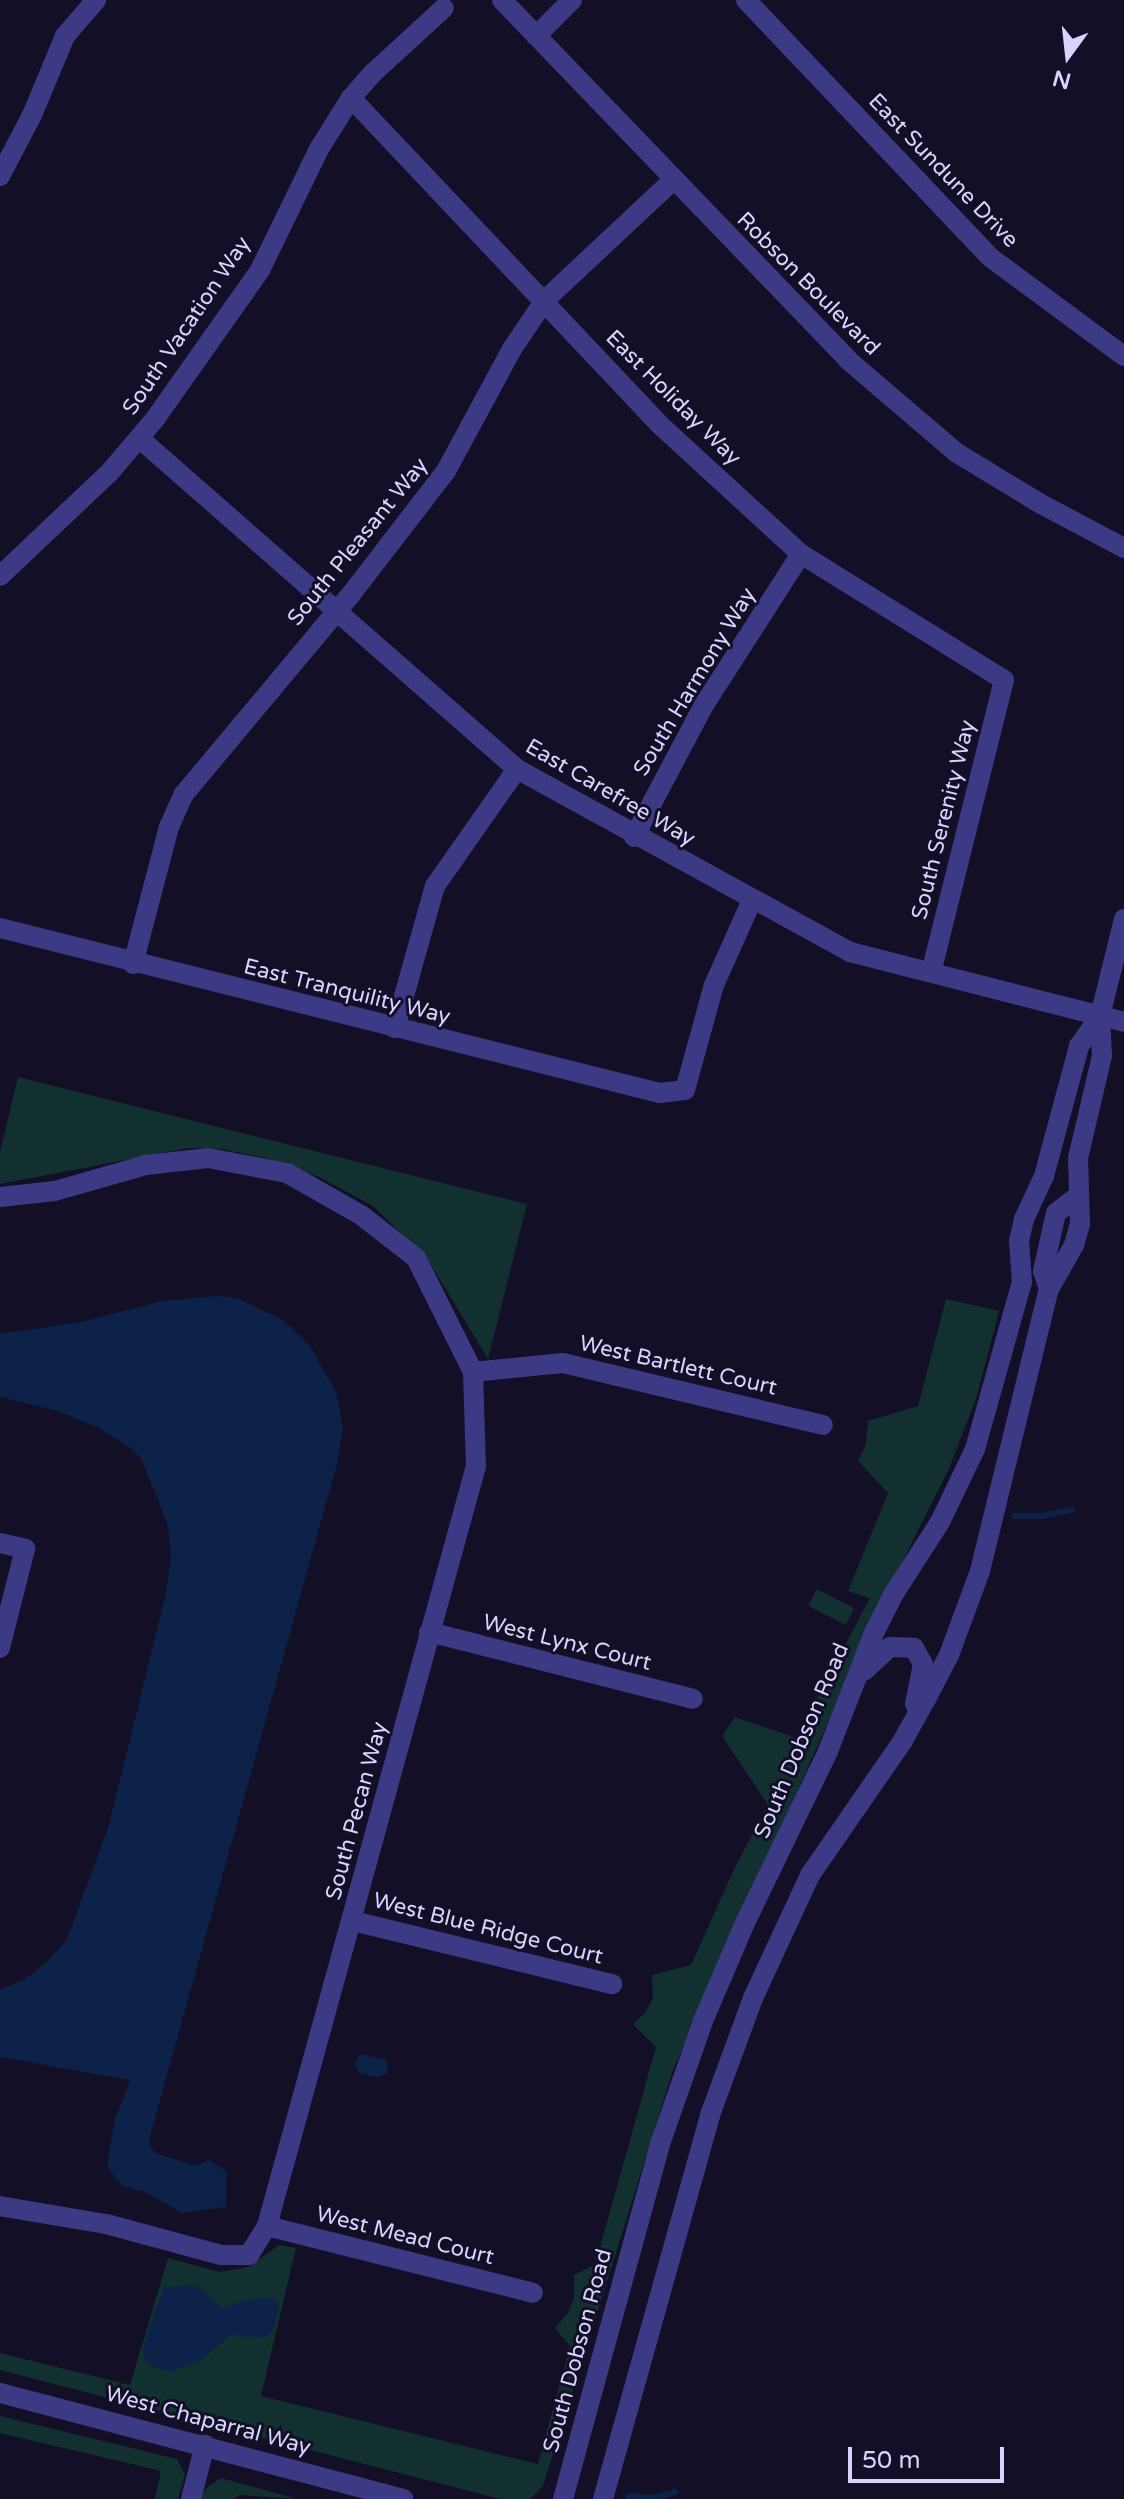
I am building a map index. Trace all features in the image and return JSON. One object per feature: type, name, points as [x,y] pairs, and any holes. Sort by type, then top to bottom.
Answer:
[{"type":"street","points":[[0,176],[32,115],[65,36],[96,0]]},
{"type":"street","name":"Robson Boulevard","points":[[502,0],[672,181],[848,360],[957,453],[1041,504],[1124,548]]},
{"type":"street","points":[[536,36],[572,0]]},
{"type":"street","name":"East Sundune Drive","points":[[746,0],[991,258],[1124,356]]},
{"type":"street","name":"South Vacation Way","points":[[0,576],[110,472],[139,438],[260,270],[319,149],[351,98],[373,73],[444,8]]},
{"type":"street","name":"East Holiday Way","points":[[351,98],[659,424],[801,554],[1004,680]]},
{"type":"street","name":"South Pleasant Way","points":[[133,964],[169,827],[184,794],[446,471],[512,349],[545,300],[672,181]]},
{"type":"street","name":"East Carefree Way","points":[[139,438],[333,612],[517,769],[634,837],[850,952],[1124,1022]]},
{"type":"street","name":"South Harmony Way","points":[[634,837],[704,705],[801,554]]},
{"type":"street","name":"South Serenity Way","points":[[931,972],[1004,680]]},
{"type":"street","points":[[395,1028],[435,886],[517,769]]},
{"type":"street","name":"East Tranquility Way","points":[[0,928],[133,964],[660,1093],[685,1090],[714,985],[752,900]]},
{"type":"street","name":"South Dobson Road","points":[[603,2499],[686,2193],[737,2039],[810,1875],[902,1742],[949,1655],[980,1571],[1049,1289],[1074,1245],[1080,1224],[1078,1158],[1102,1056],[1100,1016],[1124,919]]},
{"type":"street","name":"South Dobson Road","points":[[563,2499],[660,2144],[703,2021],[745,1923],[816,1779],[893,1595],[940,1522],[975,1449],[1022,1282],[1019,1241],[1024,1219],[1039,1186],[1079,1046],[1100,1016]]},
{"type":"street","points":[[1069,1085],[1094,1090]]},
{"type":"street","points":[[0,1197],[55,1191],[146,1165],[208,1158],[287,1173],[361,1215],[416,1258],[473,1372]]},
{"type":"street","points":[[1039,1186],[1078,1196]]},
{"type":"street","points":[[1022,1282],[1049,1289]]},
{"type":"street","name":"West Bartlett Court","points":[[473,1372],[563,1363],[823,1425]]},
{"type":"street","name":"South Pecan Way","points":[[0,2206],[106,2224],[221,2255],[249,2255],[267,2226],[476,1466],[473,1372]]},
{"type":"street","points":[[0,1543],[25,1549],[0,1648]]},
{"type":"street","name":"West Lynx Court","points":[[429,1632],[693,1699]]},
{"type":"street","points":[[855,1681],[877,1656],[890,1647],[904,1645],[920,1654],[921,1686],[902,1742]]},
{"type":"street","name":"West Blue Ridge Court","points":[[353,1921],[612,1984]]},
{"type":"street","name":"West Mead Court","points":[[267,2226],[533,2293]]},
{"type":"street","name":"West Chaparral Way","points":[[0,2393],[403,2499]]},
{"type":"street","points":[[191,2499],[205,2445]]},
{"type":"green space","points":[[18,1077],[527,1204],[488,1359],[428,1260],[373,1206],[319,1177],[266,1158],[222,1149],[188,1148],[0,1184],[0,1152]]},
{"type":"green space","points":[[946,1299],[999,1311],[977,1396],[948,1471],[877,1612],[673,2070],[543,2486],[530,2499],[500,2499],[0,2370],[0,2353],[130,2385],[168,2258],[220,2272],[248,2267],[279,2245],[296,2248],[261,2396],[538,2464],[570,2346],[555,2328],[568,2313],[574,2297],[574,2275],[595,2265],[656,2047],[633,2024],[645,2013],[653,1998],[652,1975],[691,1965],[735,1867],[768,1805],[722,1736],[735,1717],[796,1738],[870,1598],[848,1591],[888,1493],[858,1461],[866,1444],[868,1421],[918,1406]]},
{"type":"green space","points":[[817,1589],[854,1608],[846,1625],[808,1606]]},
{"type":"green space","points":[[0,2416],[177,2459],[185,2474],[178,2499],[155,2499],[161,2471],[0,2433]]},
{"type":"green space","points":[[221,2478],[297,2499],[240,2495],[233,2499],[201,2499],[204,2490]]},
{"type":"water","points":[[217,1296],[237,1298],[283,1320],[310,1346],[336,1392],[343,1429],[337,1464],[150,2136],[150,2147],[157,2154],[197,2166],[209,2160],[226,2171],[226,2207],[182,2213],[145,2192],[122,2186],[107,2166],[114,2122],[130,2080],[0,2057],[0,1990],[25,1979],[46,1963],[67,1939],[108,1828],[166,1593],[171,1556],[168,1525],[142,1460],[131,1448],[97,1427],[58,1411],[0,1397],[0,1334],[81,1322],[162,1301]]},
{"type":"water","points":[[360,2054],[387,2060],[387,2073],[379,2077],[359,2073],[355,2064]]},
{"type":"water","points":[[196,2285],[222,2308],[248,2299],[274,2298],[279,2305],[274,2329],[265,2338],[230,2335],[202,2360],[171,2372],[155,2368],[144,2359],[143,2347],[164,2287]]},
{"type":"waterway","points":[[1015,1516],[1042,1516],[1071,1510]]},
{"type":"waterway","points":[[629,2496],[653,2498],[675,2492]]}]
